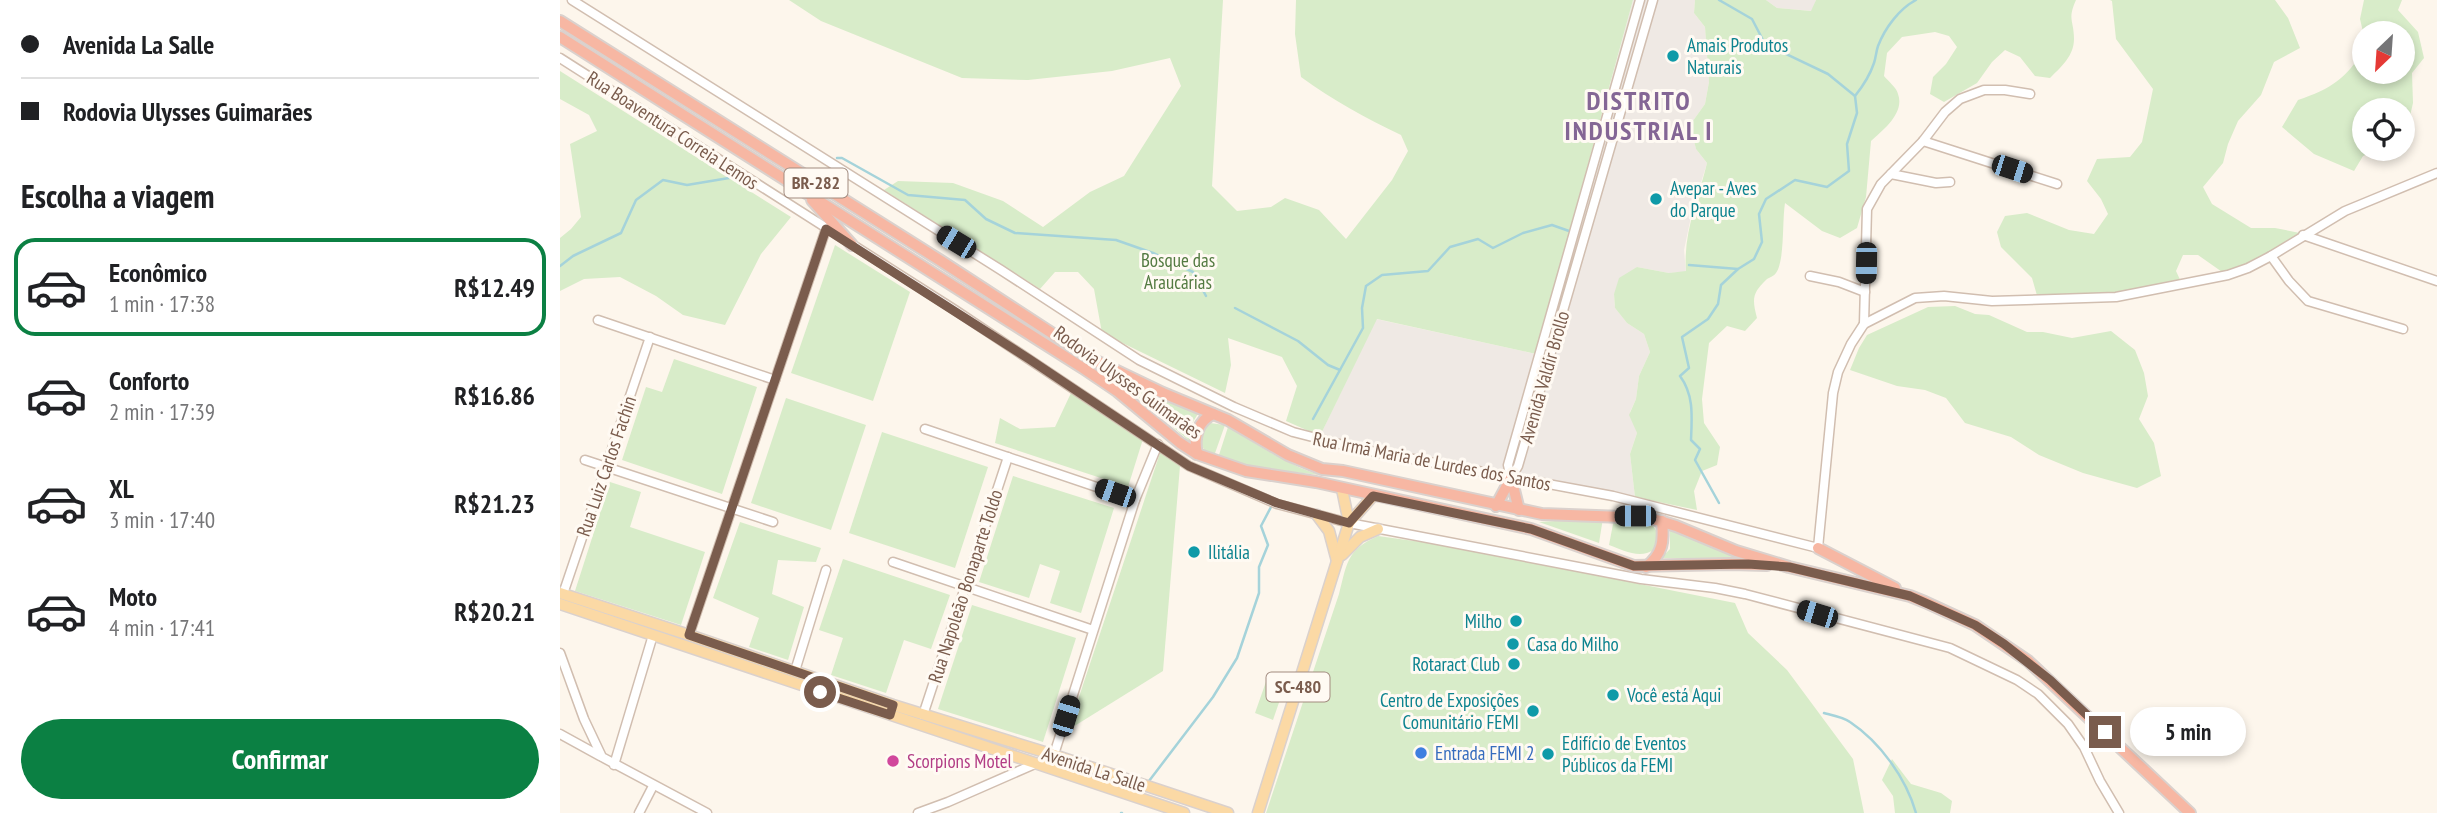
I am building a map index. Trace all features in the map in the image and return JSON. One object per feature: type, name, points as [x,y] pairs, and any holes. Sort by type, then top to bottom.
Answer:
[{"type":"highway","name":"Rodovia Ulysses Guimarães","points":[[560,21],[1090,358],[1163,394],[1213,414],[1288,455],[1322,469],[1343,471],[1496,506],[1542,514],[1635,516],[1662,521],[1736,551],[1789,567],[1910,596],[1975,625],[2028,662],[2190,813]]},
{"type":"highway","name":"Rodovia Ulysses Guimarães","points":[[560,37],[1083,368],[1117,391],[1197,454],[1246,471],[1316,482],[1531,529],[1618,562],[1646,567],[1748,564],[1789,567]]},
{"type":"highway","points":[[803,190],[852,246]]},
{"type":"highway","points":[[1197,454],[1195,441],[1199,428],[1207,416],[1213,414]]},
{"type":"highway","points":[[1496,506],[1511,478]]},
{"type":"highway","points":[[1511,478],[1519,510]]},
{"type":"highway","points":[[1646,567],[1661,551],[1662,521]]},
{"type":"highway","points":[[1818,548],[1910,596]]},
{"type":"main road","name":"SC-480","points":[[1342,489],[1349,523]]},
{"type":"main road","name":"SC-480","points":[[1258,813],[1349,523],[1373,496]]},
{"type":"main road","points":[[1317,515],[1329,531],[1337,561]]},
{"type":"main road","points":[[1337,561],[1360,537],[1378,529]]},
{"type":"main road","name":"Avenida La Salle","points":[[561,597],[653,635],[795,671],[891,710],[923,715],[1054,755],[1228,813]]},
{"type":"main road","name":"Avenida La Salle","points":[[561,597],[689,635],[729,655],[1184,813]]},
{"type":"street","name":"Rua Irmã Maria de Lurdes dos Santos","points":[[572,0],[1139,360],[1234,407],[1293,432],[1359,449],[1613,496],[1818,548]]},
{"type":"street","name":"Avenida Valdir Brollo","points":[[1511,478],[1508,464],[1640,0]]},
{"type":"street","name":"Avenida Valdir Brollo","points":[[1511,478],[1518,466],[1653,0]]},
{"type":"street","name":"Rua Boaventura Correia Lemos","points":[[560,58],[1189,466],[1277,503],[1349,523],[1641,579],[1715,588],[1951,648],[2017,680],[2068,724],[2084,747],[2119,813]]},
{"type":"street","points":[[1818,548],[1833,393],[1838,372],[1864,324],[1867,209],[1876,191],[1923,141],[1945,111],[1960,99],[1984,90],[2030,93]]},
{"type":"street","points":[[1923,141],[2057,184]]},
{"type":"street","points":[[1864,324],[1916,298],[1944,296],[2002,301],[2116,297],[2228,275],[2271,256],[2345,211],[2437,173]]},
{"type":"street","points":[[1891,174],[1936,183],[1950,182]]},
{"type":"street","points":[[689,635],[826,229]]},
{"type":"street","points":[[2303,235],[2437,281]]},
{"type":"street","points":[[2271,256],[2289,281],[2308,300],[2403,329]]},
{"type":"street","points":[[1810,276],[1839,282],[1866,292]]},
{"type":"street","points":[[598,320],[775,380]]},
{"type":"street","name":"Rua Luiz Carlos Fachin","points":[[561,597],[650,338]]},
{"type":"street","points":[[925,429],[1135,500]]},
{"type":"street","points":[[1050,768],[1135,500],[1158,444]]},
{"type":"street","name":"Rua Napoleão Bonaparte Toldo","points":[[923,715],[1008,457]]},
{"type":"street","points":[[585,460],[773,522]]},
{"type":"street","points":[[893,562],[1093,630]]},
{"type":"street","points":[[795,671],[826,570]]},
{"type":"street","points":[[614,765],[653,635]]},
{"type":"street","points":[[560,653],[584,719],[602,758]]},
{"type":"street","points":[[560,734],[707,813]]},
{"type":"street","points":[[918,813],[1037,763]]},
{"type":"street","points":[[639,813],[653,786]]},
{"type":"shaded area","points":[[1633,0],[1695,0],[1694,13],[1705,27],[1709,82],[1705,104],[1690,125],[1696,149],[1707,163],[1684,250],[1686,272],[1669,273],[1637,267],[1614,294],[1615,308],[1627,323],[1644,334],[1650,352],[1639,376],[1636,399],[1630,412],[1637,433],[1630,454],[1635,497],[1320,436],[1376,319],[1536,354]]},
{"type":"shaded area","points":[[1766,0],[1816,0],[1812,11],[1777,8]]},
{"type":"green space","name":"Bosque das Araucárias","points":[[789,0],[1223,0],[1212,186],[1237,211],[1271,207],[1285,198],[1319,210],[1346,239],[1392,180],[1408,151],[1401,135],[1350,108],[1301,77],[1295,34],[1296,0],[1633,0],[1536,354],[1377,319],[1320,436],[1286,421],[1297,386],[1282,357],[1228,338],[1231,365],[1225,393],[1102,333],[1094,289],[1078,272],[1055,272],[1040,289],[884,190],[898,181],[953,183],[1003,201],[1043,227],[1090,192],[1124,176],[1181,86],[1170,58],[1112,71],[1028,80],[962,78],[821,21]]},
{"type":"green space","points":[[1695,0],[1766,0],[1777,8],[1811,11],[1816,0],[2076,0],[2071,16],[2074,39],[2072,51],[2050,78],[2035,76],[2020,57],[2005,50],[1992,62],[1977,83],[1944,102],[1930,94],[1933,77],[1957,47],[1949,36],[1935,32],[1902,37],[1887,53],[1884,76],[1897,92],[1898,108],[1892,120],[1871,141],[1866,197],[1857,228],[1840,238],[1822,231],[1785,203],[1781,259],[1776,273],[1756,292],[1754,301],[1757,318],[1745,331],[1727,326],[1709,343],[1702,399],[1704,423],[1720,447],[1717,465],[1702,471],[1694,491],[1697,510],[1635,497],[1630,454],[1637,433],[1629,415],[1636,399],[1639,376],[1650,352],[1644,334],[1627,323],[1615,308],[1614,294],[1619,278],[1637,267],[1669,273],[1686,271],[1689,230],[1707,163],[1696,149],[1690,125],[1705,104],[1709,82],[1705,27],[1694,13]]},
{"type":"green space","points":[[2110,0],[2275,0],[2288,18],[2300,48],[2274,62],[2261,95],[2238,121],[2223,163],[2203,187],[2212,204],[2251,228],[2275,228],[2305,234],[2269,263],[2225,274],[2198,255],[2183,255],[2176,271],[2182,284],[2128,297],[2038,299],[2032,278],[2001,247],[1997,232],[2005,216],[2027,213],[2069,230],[2094,234],[2108,214],[2101,199],[2087,181],[2097,159],[2130,157],[2142,142],[2153,89],[2116,39]]},
{"type":"green space","points":[[2364,0],[2402,0],[2398,10],[2408,21],[2360,21]]},
{"type":"green space","points":[[2415,29],[2418,32],[2424,58],[2415,69]]},
{"type":"green space","points":[[2351,68],[2352,84],[2412,84],[2413,98],[2352,98],[2352,161],[2360,161],[2354,171],[2314,154],[2282,127],[2298,100],[2337,81]]},
{"type":"green space","points":[[560,71],[791,217],[761,254],[725,325],[683,315],[656,296],[620,277],[584,279],[560,291],[560,238],[581,217],[570,144],[597,131],[589,115],[560,99]]},
{"type":"green space","points":[[835,245],[910,292],[873,401],[791,373]]},
{"type":"green space","points":[[1955,306],[1975,314],[1989,315],[2027,332],[2043,332],[2072,338],[2111,331],[2135,350],[2144,373],[2148,396],[2139,419],[2154,443],[2161,476],[2137,488],[2083,473],[2039,455],[2011,437],[1965,423],[1946,398],[1925,390],[1897,386],[1850,370],[1867,335],[1928,307]]},
{"type":"green space","points":[[674,359],[757,387],[722,494],[622,460],[646,387],[662,392]]},
{"type":"green space","points":[[1116,378],[1156,398],[1199,412],[1190,427],[1189,441]]},
{"type":"green space","points":[[1071,393],[1143,439],[1128,487],[995,443],[1000,418],[1020,429],[1055,427]]},
{"type":"green space","points":[[786,398],[866,425],[831,530],[751,503]]},
{"type":"green space","points":[[1206,425],[1225,425],[1214,456],[1204,450],[1200,440]]},
{"type":"green space","points":[[1228,427],[1284,460],[1320,475],[1257,468],[1218,458]]},
{"type":"green space","points":[[882,432],[988,467],[955,568],[849,533]]},
{"type":"green space","points":[[1161,450],[1180,466],[1163,671],[1068,730]]},
{"type":"green space","points":[[1013,476],[1114,508],[1081,613],[1050,603],[1060,571],[1040,564],[1029,598],[979,582]]},
{"type":"green space","points":[[610,482],[641,492],[630,527],[705,552],[681,625],[575,591]]},
{"type":"green space","points":[[1603,518],[1599,543],[1539,522]]},
{"type":"green space","points":[[1614,519],[1640,521],[1652,526],[1658,538],[1652,551],[1638,554],[1609,545]]},
{"type":"green space","points":[[740,522],[821,548],[816,562],[778,560],[772,594],[804,607],[788,660],[749,647],[759,618],[713,598]]},
{"type":"green space","points":[[1670,529],[1748,559],[1661,558],[1670,549]]},
{"type":"green space","points":[[1378,536],[1443,545],[1735,603],[1748,633],[1787,670],[1853,759],[1864,813],[1266,813],[1346,566],[1360,547]]},
{"type":"green space","points":[[843,559],[950,595],[931,649],[904,640],[886,693],[831,675],[843,638],[819,630]]},
{"type":"green space","points":[[972,605],[1076,638],[1043,742],[938,709]]},
{"type":"green space","points":[[1268,676],[1286,682],[1273,720],[1255,713]]},
{"type":"green space","points":[[1892,759],[1911,784],[1941,793],[1952,801],[1950,813],[1895,813],[1893,796],[1882,780]]},
{"type":"waterway","points":[[1719,0],[1752,19],[1765,44],[1828,74],[1855,96]]},
{"type":"waterway","points":[[1719,503],[1695,460],[1700,449],[1691,440],[1690,398],[1680,376],[1689,368],[1682,337],[1708,319],[1718,304],[1721,285],[1754,259],[1762,242],[1759,214],[1766,199],[1795,180],[1827,187],[1849,171],[1847,144],[1857,113],[1855,96],[1875,61],[1884,32],[1898,14],[1916,0]]},
{"type":"waterway","points":[[837,158],[842,158],[908,195],[965,200],[986,219],[1015,233],[1116,240],[1153,253],[1193,272],[1206,296]]},
{"type":"waterway","points":[[560,266],[573,256],[621,233],[636,200],[663,180],[687,185],[735,177]]},
{"type":"waterway","points":[[1313,419],[1363,328],[1362,308],[1366,286],[1382,275],[1428,271],[1450,247],[1478,239],[1493,248],[1523,233],[1552,225],[1569,231]]},
{"type":"waterway","points":[[1689,265],[1738,269]]},
{"type":"waterway","points":[[1235,308],[1298,341],[1328,365],[1340,370]]},
{"type":"waterway","points":[[1149,781],[1213,697],[1237,658],[1259,593],[1259,567],[1268,545],[1261,526],[1271,507]]},
{"type":"waterway","points":[[1824,713],[1850,722],[1872,740],[1899,774],[1916,813]]},
{"type":"place","name":"Amais Produtos Naturais","points":[[1673,56]]},
{"type":"place","name":"Avepar - Aves do Parque","points":[[1656,199]]},
{"type":"place","name":"Ilitália","points":[[1194,552]]},
{"type":"place","name":"Milho","points":[[1516,621]]},
{"type":"place","name":"Casa do Milho","points":[[1513,644]]},
{"type":"place","name":"Rotaract Club","points":[[1514,664]]},
{"type":"place","name":"Você está Aqui","points":[[1613,695]]},
{"type":"place","name":"Centro de Exposições Comunitário FEMI","points":[[1533,711]]},
{"type":"place","name":"Entrada FEMI 2","points":[[1421,753]]},
{"type":"place","name":"Edifício de Eventos Públicos da FEMI","points":[[1548,754]]},
{"type":"place","name":"Scorpions Motel","points":[[893,761]]},
{"type":"district","name":"DISTRITO INDUSTRIAL I","points":[[1639,116]]},
{"type":"route","points":[[820,692],[890,715],[893,705],[689,635],[826,229],[955,310],[1189,466],[1277,503],[1349,523],[1373,496],[1531,529],[1634,566],[1748,564],[1789,567],[1910,596],[1975,625],[2004,644],[2050,680],[2105,732]]}]
